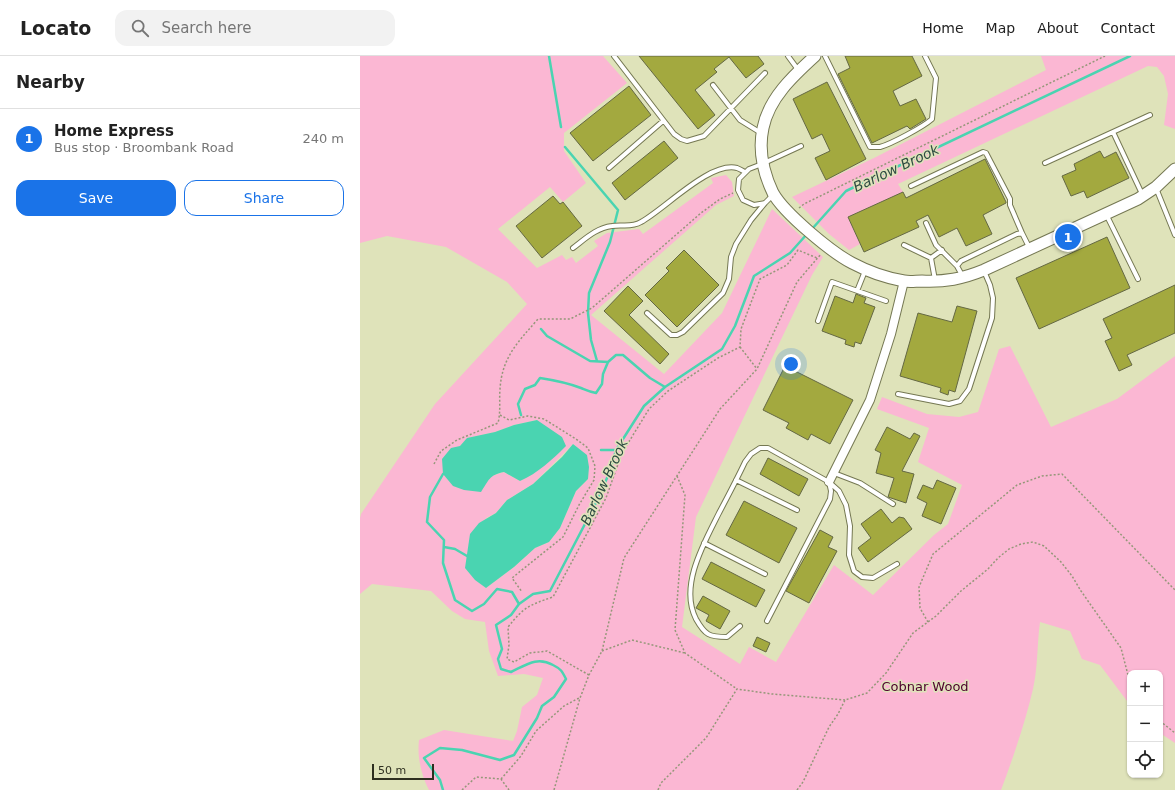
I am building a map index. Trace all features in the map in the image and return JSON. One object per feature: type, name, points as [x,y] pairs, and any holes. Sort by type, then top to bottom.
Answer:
[{"type":"street","points":[[815,56],[781,90],[769,110],[763,128],[760,148],[763,169],[774,194],[784,208],[825,245],[852,263],[865,269],[904,281],[949,281],[963,278],[984,270],[1143,196],[1156,188],[1175,169]]},
{"type":"street","points":[[829,482],[870,400],[891,334],[904,281]]},
{"type":"lane","points":[[614,56],[663,122],[681,140],[687,141],[704,136],[765,73]]},
{"type":"lane","points":[[788,56],[799,71]]},
{"type":"lane","points":[[825,56],[870,147],[879,147],[910,133],[927,124],[932,119],[936,78],[925,56]]},
{"type":"lane","points":[[713,85],[740,120],[762,134]]},
{"type":"lane","points":[[1045,163],[1150,115]]},
{"type":"lane","points":[[609,168],[663,122]]},
{"type":"lane","points":[[1113,132],[1143,196]]},
{"type":"lane","points":[[765,204],[754,206],[743,200],[738,190],[739,179],[749,169],[801,146]]},
{"type":"lane","points":[[912,186],[983,152],[986,153],[1010,199],[1010,205],[1030,249]]},
{"type":"lane","points":[[573,248],[600,229],[613,225],[627,226],[640,223],[689,187],[711,173],[727,168],[738,168],[746,172]]},
{"type":"lane","points":[[1156,188],[1175,235]]},
{"type":"lane","points":[[647,313],[671,335],[677,335],[683,332],[723,293],[728,279],[731,257],[736,244],[751,220],[774,194]]},
{"type":"lane","points":[[1106,214],[1138,279]]},
{"type":"lane","points":[[926,223],[936,245],[957,266],[963,278]]},
{"type":"lane","points":[[957,266],[961,261],[1022,233]]},
{"type":"lane","points":[[904,245],[931,258]]},
{"type":"lane","points":[[931,258],[942,250]]},
{"type":"lane","points":[[931,258],[935,281]]},
{"type":"lane","points":[[857,291],[865,269]]},
{"type":"lane","points":[[898,394],[949,404],[960,401],[969,389],[992,318],[994,298],[984,270]]},
{"type":"lane","points":[[818,321],[832,282],[886,301]]},
{"type":"lane","points":[[740,626],[727,637],[714,637],[702,630],[690,601],[693,573],[699,552],[736,480],[751,454],[760,448],[768,448],[829,482],[839,491],[846,505],[850,526],[849,555],[854,571],[862,577],[872,578],[897,564]]},
{"type":"lane","points":[[834,473],[860,483],[893,504]]},
{"type":"lane","points":[[736,480],[797,510]]},
{"type":"lane","points":[[768,621],[830,499],[831,491],[829,482]]},
{"type":"lane","points":[[704,543],[765,574]]},
{"type":"path","points":[[804,204],[1105,56]]},
{"type":"path","points":[[434,464],[441,451],[457,440],[498,423],[500,415],[500,389],[503,366],[513,348],[538,319],[570,320],[592,308],[701,213],[720,199],[738,190]]},
{"type":"path","points":[[554,790],[580,698],[589,675],[602,651],[624,558],[720,409],[757,369],[797,282],[816,258],[798,250],[787,266],[760,279],[741,329],[740,347],[757,369]]},
{"type":"path","points":[[589,675],[547,650],[530,653],[514,662],[506,659],[509,645],[508,627],[521,611],[535,603],[553,597],[606,498],[622,453],[650,408],[668,391],[718,358],[740,347]]},
{"type":"path","points":[[500,415],[509,420],[528,416],[544,419],[588,448],[594,466],[594,480],[579,505],[563,537],[512,578],[522,592]]},
{"type":"path","points":[[928,622],[920,608],[919,587],[933,554],[1017,485],[1042,476],[1062,474],[1175,590]]},
{"type":"path","points":[[658,790],[661,783],[706,738],[737,689],[772,694],[844,700],[867,693],[886,673],[913,633],[936,616],[961,591],[988,569],[998,558],[1020,544],[1033,542],[1044,546],[1061,562],[1121,648],[1127,671]]},
{"type":"path","points":[[602,651],[632,640],[685,653]]},
{"type":"path","points":[[501,779],[521,756],[536,731],[564,706],[580,698]]},
{"type":"path","points":[[797,790],[803,782],[829,727],[838,714],[844,700]]},
{"type":"path","points":[[1163,723],[1175,733]]},
{"type":"path","points":[[462,790],[476,777],[501,779],[509,790]]},
{"type":"green space","name":"Cobnar Wood","points":[[360,56],[603,56],[627,83],[564,133],[564,151],[586,183],[563,202],[550,187],[498,229],[537,268],[562,255],[566,260],[572,257],[576,263],[598,246],[594,241],[607,233],[639,229],[643,234],[713,183],[711,178],[726,175],[732,182],[734,196],[716,205],[591,315],[664,374],[722,313],[772,209],[823,257],[812,275],[696,517],[682,627],[740,664],[749,647],[776,662],[834,565],[873,595],[934,535],[948,524],[962,485],[918,462],[929,428],[877,409],[882,397],[927,414],[959,417],[978,412],[999,349],[1010,346],[1051,427],[1117,399],[1175,356],[1175,743],[1163,735],[1163,670],[1127,670],[1127,701],[1100,665],[1082,659],[1070,631],[1040,622],[1036,672],[1033,689],[1010,766],[1001,790],[429,790],[420,765],[419,740],[444,730],[513,741],[517,731],[522,707],[537,695],[543,678],[524,674],[498,676],[489,651],[485,622],[465,619],[452,611],[431,591],[372,584],[360,594],[360,518],[361,514],[435,404],[527,304],[507,282],[446,247],[387,236],[360,243]],"holes":[[[537,420],[520,481],[504,472],[491,476],[460,446],[468,438]],[[573,444],[586,455],[588,479],[576,491],[560,528],[549,542],[535,548],[514,567],[486,588],[486,518],[496,513],[507,500],[533,484]]]},
{"type":"green space","points":[[1041,56],[1175,56],[1175,129],[1164,125],[1168,94],[1164,76],[1157,67],[1148,66],[898,184],[903,192],[848,217],[860,244],[849,250],[829,234],[792,197],[874,158],[1046,70]]},
{"type":"water","points":[[537,420],[562,437],[566,446],[544,466],[527,478],[520,481],[504,472],[499,473],[492,476],[481,492],[464,490],[453,486],[443,474],[442,459],[451,448],[460,446],[467,438]]},
{"type":"water","points":[[573,444],[587,455],[589,467],[588,479],[576,491],[560,528],[549,542],[535,548],[514,567],[486,588],[475,580],[465,568],[470,534],[479,523],[496,513],[507,500],[533,484],[562,457]]},
{"type":"building","points":[[639,56],[758,56],[764,64],[746,78],[729,57],[714,69],[717,72],[695,90],[715,115],[698,129]]},
{"type":"building","points":[[845,56],[912,56],[922,76],[893,91],[900,106],[916,99],[926,119],[910,129],[907,126],[872,143],[838,74],[850,68]]},
{"type":"building","points":[[827,82],[866,159],[826,180],[815,158],[830,151],[822,134],[812,139],[793,99]]},
{"type":"building","points":[[629,86],[651,115],[593,161],[570,133]]},
{"type":"building","points":[[664,141],[678,158],[625,200],[612,183]]},
{"type":"building","points":[[1100,151],[1104,158],[1116,152],[1129,178],[1087,198],[1084,191],[1071,196],[1062,176],[1076,170],[1074,164]]},
{"type":"building","points":[[985,159],[1006,202],[983,215],[992,234],[966,246],[957,228],[939,237],[928,215],[916,221],[919,227],[864,252],[848,217],[903,192],[906,198]]},
{"type":"building","points":[[553,196],[560,204],[563,202],[582,226],[542,258],[516,226]]},
{"type":"building","points":[[1107,237],[1130,288],[1039,329],[1016,278]]},
{"type":"building","points":[[684,250],[719,285],[677,327],[645,295],[669,271],[666,268]]},
{"type":"building","points":[[1175,285],[1175,333],[1127,355],[1132,365],[1119,371],[1105,341],[1112,338],[1103,319]]},
{"type":"building","points":[[628,286],[643,301],[629,315],[669,354],[660,364],[604,311]]},
{"type":"building","points":[[856,294],[866,298],[864,303],[875,307],[861,344],[855,342],[854,347],[845,344],[846,340],[822,331],[835,296],[853,303]]},
{"type":"building","points":[[957,306],[977,311],[955,392],[949,390],[948,395],[940,392],[941,388],[900,376],[918,313],[952,322]]},
{"type":"building","points":[[785,366],[853,400],[830,444],[811,434],[808,440],[786,428],[789,423],[763,410]]},
{"type":"building","points":[[887,427],[910,439],[914,433],[920,436],[902,471],[914,474],[906,503],[888,497],[894,478],[876,473],[881,453],[875,450]]},
{"type":"building","points":[[768,458],[808,479],[799,496],[760,474]]},
{"type":"building","points":[[937,480],[956,488],[941,524],[922,516],[927,503],[917,498],[923,485],[933,489]]},
{"type":"building","points":[[744,501],[797,528],[779,563],[726,535]]},
{"type":"building","points":[[881,509],[892,523],[899,517],[904,518],[912,529],[868,562],[858,548],[871,538],[861,524]]},
{"type":"building","points":[[820,530],[833,537],[828,547],[837,551],[809,603],[786,591]]},
{"type":"building","points":[[711,562],[765,590],[756,607],[702,579]]},
{"type":"building","points":[[703,596],[730,611],[720,629],[706,621],[709,615],[696,608]]},
{"type":"building","points":[[757,637],[770,643],[766,652],[753,646]]},
{"type":"waterway","points":[[549,56],[561,127]]},
{"type":"waterway","name":"Barlow Brook","points":[[812,229],[846,191],[1130,56]]},
{"type":"waterway","points":[[565,147],[618,210],[610,242],[589,293],[588,313],[591,340],[597,361]]},
{"type":"waterway","name":"Barlow Brook","points":[[443,790],[440,780],[424,758],[440,748],[462,750],[500,760],[514,755],[537,718],[542,706],[554,697],[566,679],[558,668],[542,661],[532,662],[511,672],[501,669],[498,659],[502,649],[496,625],[511,615],[519,604],[533,594],[550,591],[598,499],[610,471],[616,450],[644,406],[665,387],[722,349],[735,326],[754,276],[790,253],[807,234]]},
{"type":"waterway","points":[[541,329],[547,336],[590,361],[608,362]]},
{"type":"waterway","points":[[521,415],[518,404],[525,389],[535,385],[540,378],[566,383],[596,393],[602,384],[603,374],[608,362],[616,355],[623,355],[650,378],[665,387]]},
{"type":"waterway","points":[[601,450],[616,450]]},
{"type":"waterway","points":[[443,474],[430,497],[427,522],[444,540],[443,563],[455,600],[472,611],[484,604],[497,589],[512,592],[519,604]]},
{"type":"waterway","points":[[444,547],[455,549],[467,556]]},
{"type":"place","name":"Home Express","points":[[1068,237]]}]
